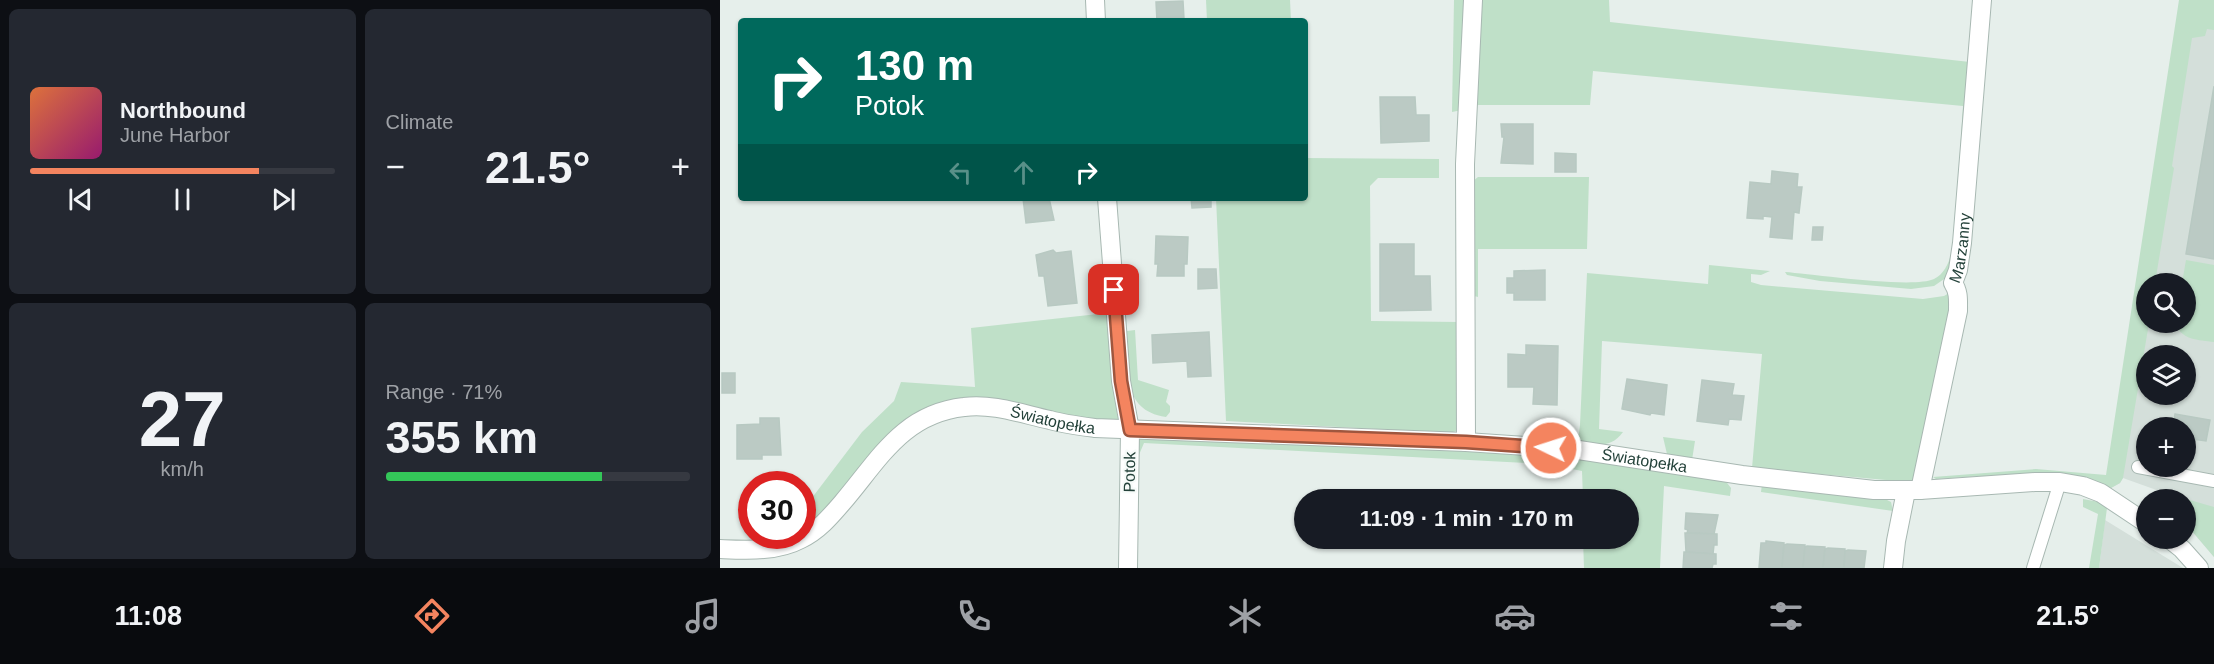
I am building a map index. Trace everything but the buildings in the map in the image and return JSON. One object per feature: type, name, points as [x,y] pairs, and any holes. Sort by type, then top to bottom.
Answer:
[{"type":"street","points":[[1095,0],[1096,18]]},
{"type":"street","points":[[1466,442],[1465,164],[1473,0]]},
{"type":"street","name":"Marzanny","points":[[1893,568],[1896,541],[1913,490],[1958,311],[1959,297],[1953,283],[1958,270],[1962,243],[1982,0]]},
{"type":"street","name":"Potok","points":[[1107,201],[1121,381],[1130,430],[1128,568]]},
{"type":"street","name":"Światopełka","points":[[720,549],[768,548],[801,540],[831,516],[890,444],[903,432],[928,416],[949,409],[982,406],[1095,428],[1466,442],[1572,449],[1742,475],[1840,487],[1913,490],[2061,482],[2083,486],[2101,493],[2136,516]]},
{"type":"street","points":[[2182,549],[2199,568]]},
{"type":"lane","points":[[2192,477],[2214,481]]},
{"type":"lane","points":[[2033,568],[2061,482]]},
{"type":"shaded area","points":[[2184,0],[2214,0],[2214,557],[2196,536],[2196,489],[2154,489],[2123,478],[2120,483],[2111,488],[2136,321],[2136,333],[2196,333],[2196,273],[2143,273]]},
{"type":"shaded area","points":[[2105,520],[2136,539],[2136,549],[2152,549],[2183,568],[2099,568]]},
{"type":"green space","points":[[1206,0],[1290,0],[1291,18],[1207,18]]},
{"type":"green space","points":[[1454,0],[1465,0],[1462,110],[1452,112]]},
{"type":"green space","points":[[1479,0],[1609,0],[1610,22],[1970,62],[1957,243],[1947,277],[1934,286],[1911,289],[1820,281],[1787,275],[1785,272],[1906,282],[1923,282],[1934,279],[1942,273],[1948,264],[1954,243],[1963,106],[1593,71],[1590,105],[1474,105]]},
{"type":"green space","points":[[2179,0],[2214,0],[2214,30],[2207,29],[2205,36],[2192,38],[2157,273],[2137,273]]},
{"type":"green space","points":[[1308,158],[1439,159],[1439,178],[1378,178],[1370,186],[1371,321],[1460,322],[1460,425],[1456,431],[1450,433],[1226,421],[1216,201],[1308,201]]},
{"type":"green space","points":[[1478,177],[1589,177],[1587,249],[1478,249],[1478,297],[1474,296],[1473,181]]},
{"type":"green space","points":[[2186,260],[2214,265],[2214,342],[2196,340],[2182,333],[2196,333],[2196,273],[2184,273]]},
{"type":"green space","points":[[1709,265],[1770,271],[1761,275],[1751,274],[1751,282],[1761,285],[1923,299],[1944,296],[1954,290],[1914,479],[1908,482],[1752,468],[1762,354],[1602,341],[1599,429],[1623,432],[1614,441],[1604,444],[1581,443],[1578,440],[1587,273],[1708,284]]},
{"type":"green space","points":[[2136,280],[2136,333],[2147,333],[2145,345],[2136,345],[2136,400],[2123,478],[2120,483],[2111,488],[2090,482],[2046,476],[2002,475],[1936,479],[1933,477],[2036,469],[2106,475]]},
{"type":"green space","points":[[1107,313],[1120,418],[1118,422],[947,404],[816,519],[816,493],[862,432],[894,401],[901,382],[975,387],[971,328]]},
{"type":"green space","points":[[1135,330],[1138,380],[1169,390],[1166,402],[1170,406],[1170,412],[1166,417],[1151,413],[1141,406],[1130,385],[1127,331]]},
{"type":"green space","points":[[1663,437],[1695,441],[1692,460],[1675,458],[1667,454]]},
{"type":"green space","points":[[1138,438],[1557,455],[1724,479],[1731,488],[1730,496],[1664,486],[1660,568],[1584,568],[1583,549],[1639,549],[1639,489],[1583,489],[1582,471],[1546,464],[1144,443],[1133,469]]},
{"type":"green space","points":[[1762,484],[1885,499],[1891,502],[1893,511],[1761,492]]},
{"type":"green space","points":[[2083,499],[2099,502],[2107,508],[2099,568],[2089,568],[2098,514],[2083,507]]},
{"type":"green space","points":[[2196,502],[2214,507],[2214,557],[2196,536]]},
{"type":"route","points":[[1114,290],[1121,381],[1130,430],[1466,442],[1551,448]]}]
